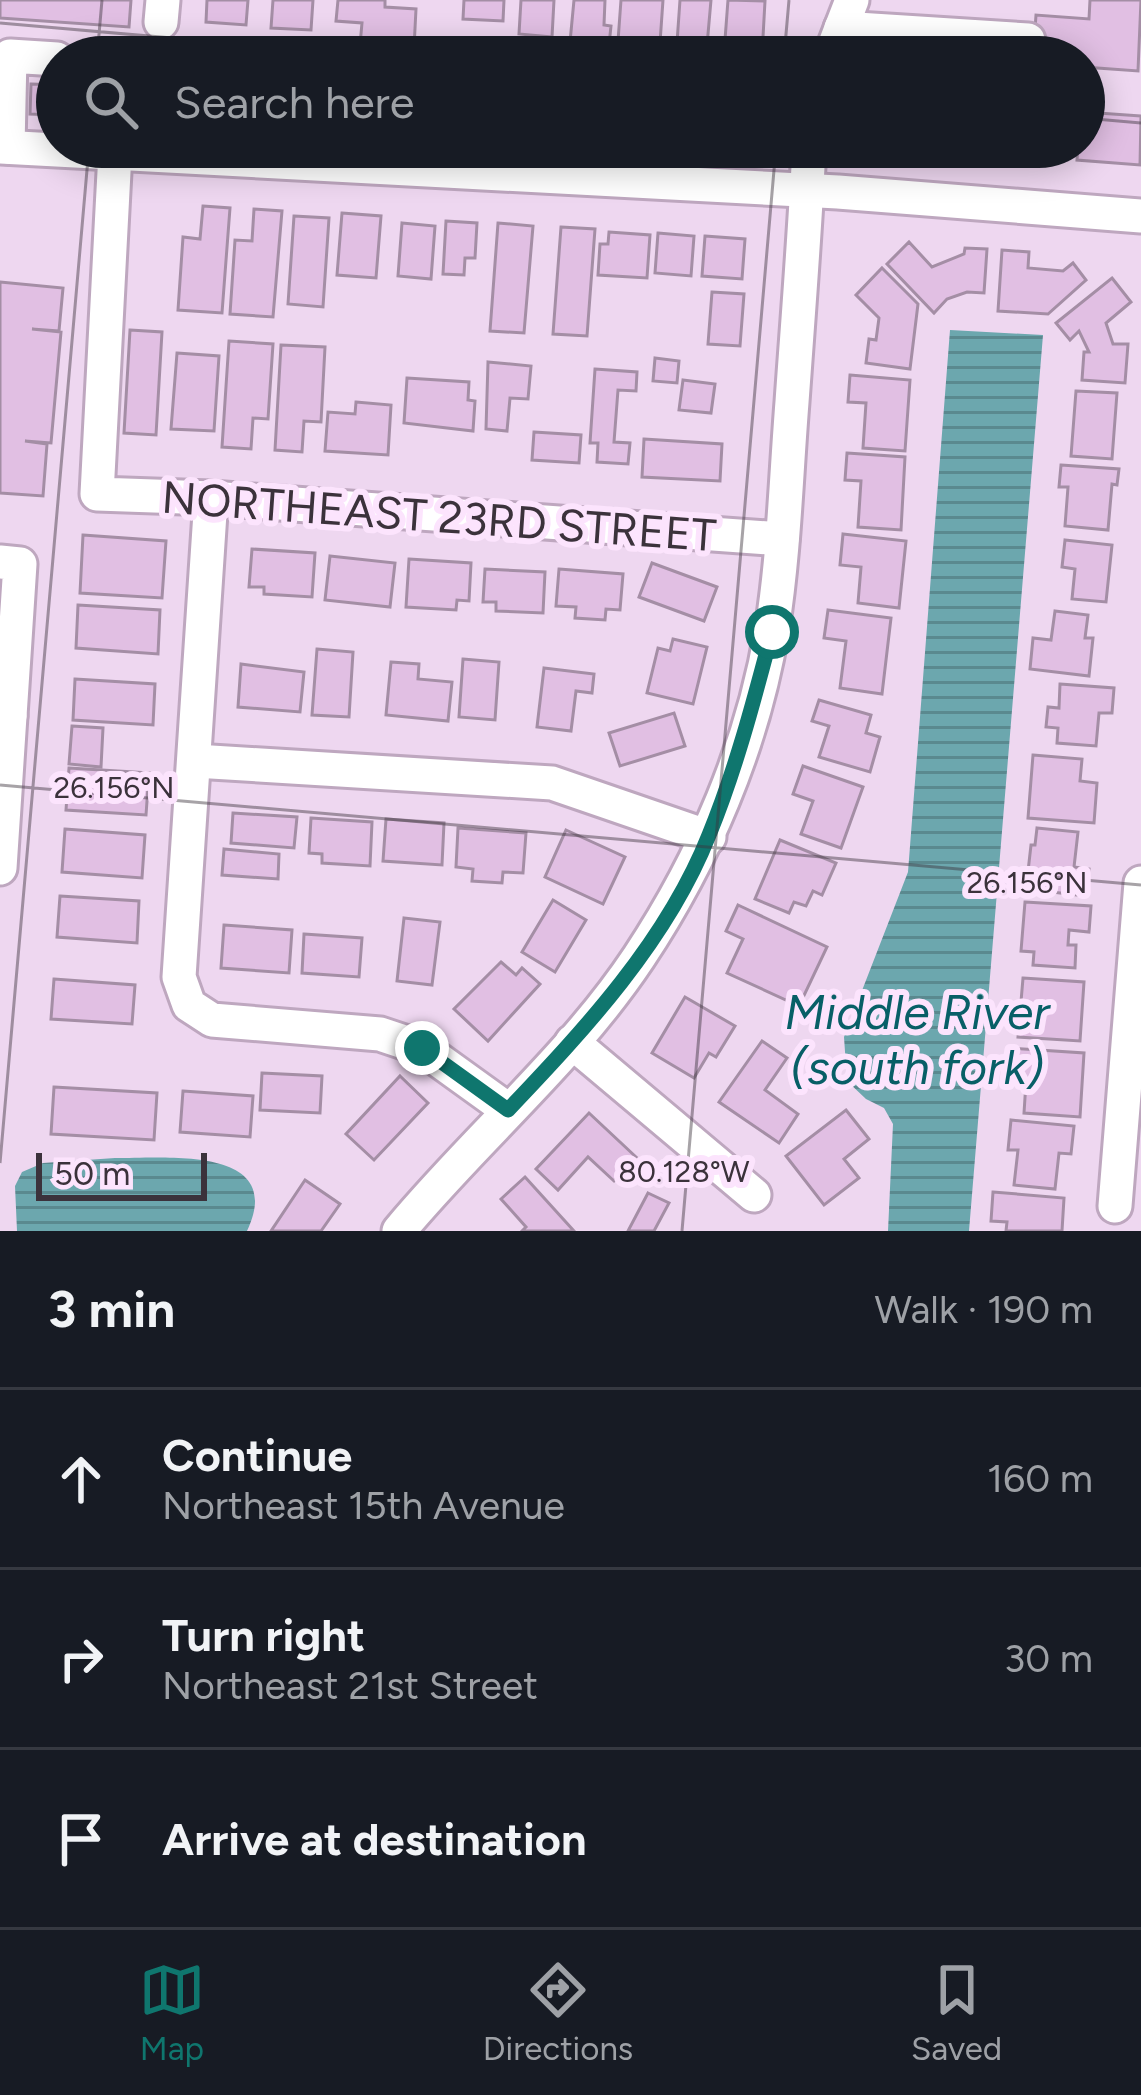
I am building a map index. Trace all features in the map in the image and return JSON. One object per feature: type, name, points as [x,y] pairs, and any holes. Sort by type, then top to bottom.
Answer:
[{"type":"street","points":[[841,28],[966,36]]},
{"type":"street","points":[[36,58],[10,56],[4,147],[36,149]]},
{"type":"street","name":"NORTHEAST 23RD STREET","points":[[114,168],[97,494],[782,539]]},
{"type":"street","points":[[388,168],[807,191],[1141,216]]},
{"type":"street","points":[[399,1231],[572,1042],[637,961],[709,837],[751,713],[772,632],[808,168]]},
{"type":"street","points":[[211,498],[179,977],[190,1005],[212,1020],[380,1034],[422,1048],[508,1110]]},
{"type":"street","points":[[0,562],[20,564],[5,715],[0,868]]},
{"type":"street","points":[[195,761],[552,783],[709,837]]},
{"type":"street","points":[[1114,1206],[1141,883]]},
{"type":"street","points":[[572,1042],[754,1195]]},
{"type":"water","name":"Middle River (south fork)","points":[[950,330],[1043,335],[969,1231],[888,1231],[893,1124],[884,1108],[847,1081],[844,1037],[908,872]]},
{"type":"water","points":[[190,1159],[237,1171],[251,1184],[255,1203],[247,1231],[17,1231],[15,1186],[22,1172],[43,1163]]},
{"type":"building","points":[[0,0],[131,0],[129,27],[0,18]]},
{"type":"building","points":[[207,0],[248,0],[246,25],[206,22]]},
{"type":"building","points":[[273,0],[313,0],[311,30],[271,28]]},
{"type":"building","points":[[338,0],[385,0],[385,7],[416,9],[415,36],[361,36],[362,23],[336,21]]},
{"type":"building","points":[[464,0],[504,0],[503,21],[463,19]]},
{"type":"building","points":[[521,0],[554,0],[552,36],[519,34]]},
{"type":"building","points":[[574,0],[605,0],[604,25],[611,26],[610,36],[571,36]]},
{"type":"building","points":[[621,0],[663,0],[660,36],[618,36]]},
{"type":"building","points":[[680,0],[711,0],[708,36],[677,36]]},
{"type":"building","points":[[728,0],[765,1],[763,36],[725,36]]},
{"type":"building","points":[[1090,0],[1141,0],[1138,71],[1105,69],[1105,36],[1034,36],[1036,15],[1089,19]]},
{"type":"building","points":[[31,84],[36,84],[36,114],[30,114]]},
{"type":"building","points":[[1105,113],[1141,116],[1140,165],[1105,162]]},
{"type":"building","points":[[203,206],[230,208],[222,313],[178,310],[183,237],[200,239]]},
{"type":"building","points":[[254,209],[282,211],[273,317],[230,314],[235,240],[252,241]]},
{"type":"building","points":[[342,213],[381,216],[376,278],[337,275]]},
{"type":"building","points":[[294,216],[329,218],[323,307],[288,304]]},
{"type":"building","points":[[446,221],[477,223],[475,258],[465,258],[464,275],[443,274]]},
{"type":"building","points":[[402,223],[435,226],[431,279],[398,276]]},
{"type":"building","points":[[498,223],[533,226],[524,333],[490,331]]},
{"type":"building","points":[[561,227],[595,229],[587,336],[553,334]]},
{"type":"building","points":[[609,232],[650,235],[647,278],[598,275],[600,244],[608,244]]},
{"type":"building","points":[[658,233],[694,236],[691,276],[655,273]]},
{"type":"building","points":[[705,236],[745,239],[742,279],[702,276]]},
{"type":"building","points":[[909,242],[932,267],[964,254],[965,248],[987,249],[984,293],[967,292],[947,299],[934,313],[887,264]]},
{"type":"building","points":[[1002,250],[1029,252],[1028,268],[1063,271],[1073,263],[1086,280],[1048,314],[998,311]]},
{"type":"building","points":[[882,268],[918,304],[910,369],[866,363],[869,339],[876,340],[879,318],[856,295]]},
{"type":"building","points":[[1112,278],[1131,302],[1106,323],[1113,344],[1128,344],[1125,383],[1082,380],[1084,352],[1089,352],[1079,331],[1070,340],[1056,323]]},
{"type":"building","points":[[0,282],[63,288],[59,331],[32,329],[61,332],[51,443],[25,441],[47,444],[43,496],[0,493]]},
{"type":"building","points":[[712,292],[744,294],[740,346],[708,344]]},
{"type":"building","points":[[130,330],[162,332],[156,435],[124,433]]},
{"type":"building","points":[[229,341],[273,344],[268,419],[253,418],[251,449],[222,447]]},
{"type":"building","points":[[281,345],[325,347],[321,422],[304,421],[302,452],[275,450]]},
{"type":"building","points":[[177,353],[219,356],[214,431],[171,429]]},
{"type":"building","points":[[655,358],[679,361],[677,383],[653,381]]},
{"type":"building","points":[[488,362],[531,366],[528,399],[510,398],[507,431],[486,429]]},
{"type":"building","points":[[595,369],[637,372],[636,391],[618,390],[614,442],[630,443],[628,464],[597,462],[598,443],[590,443]]},
{"type":"building","points":[[850,375],[910,380],[905,451],[863,448],[866,403],[848,402]]},
{"type":"building","points":[[407,378],[469,382],[468,400],[475,401],[473,431],[404,423]]},
{"type":"building","points":[[683,380],[715,384],[711,413],[679,410]]},
{"type":"building","points":[[1076,391],[1117,393],[1112,459],[1071,456]]},
{"type":"building","points":[[356,402],[391,405],[388,455],[325,451],[328,412],[355,414]]},
{"type":"building","points":[[534,432],[581,435],[579,463],[532,460]]},
{"type":"building","points":[[644,439],[722,444],[720,481],[642,477]]},
{"type":"building","points":[[847,453],[905,457],[901,530],[858,527],[861,481],[845,480]]},
{"type":"building","points":[[1061,465],[1119,469],[1117,485],[1112,484],[1108,530],[1065,526],[1068,487],[1059,487]]},
{"type":"building","points":[[843,534],[906,541],[899,608],[858,603],[861,567],[840,565]]},
{"type":"building","points":[[83,535],[166,541],[162,598],[80,593]]},
{"type":"building","points":[[1065,540],[1112,545],[1106,602],[1072,599],[1075,569],[1062,567]]},
{"type":"building","points":[[252,549],[315,553],[312,597],[264,594],[264,587],[249,587]]},
{"type":"building","points":[[330,556],[395,563],[390,607],[325,600]]},
{"type":"building","points":[[409,559],[471,563],[469,601],[457,600],[456,610],[406,607]]},
{"type":"building","points":[[652,563],[717,587],[704,621],[639,597]]},
{"type":"building","points":[[485,569],[545,572],[543,613],[496,611],[496,602],[483,602]]},
{"type":"building","points":[[559,569],[623,574],[620,610],[606,609],[605,620],[575,618],[576,607],[556,606]]},
{"type":"building","points":[[78,605],[160,610],[158,654],[76,648]]},
{"type":"building","points":[[828,610],[891,618],[882,694],[840,688],[846,641],[824,638]]},
{"type":"building","points":[[1055,611],[1088,615],[1085,638],[1093,638],[1089,676],[1030,669],[1033,638],[1051,640]]},
{"type":"building","points":[[673,639],[707,647],[693,704],[647,693],[658,648],[670,651]]},
{"type":"building","points":[[317,649],[353,652],[349,717],[312,715]]},
{"type":"building","points":[[463,659],[499,662],[495,720],[459,717]]},
{"type":"building","points":[[391,662],[419,664],[418,679],[452,682],[448,721],[386,715]]},
{"type":"building","points":[[241,664],[304,672],[300,712],[238,707]]},
{"type":"building","points":[[544,668],[594,674],[592,693],[576,691],[571,731],[537,727]]},
{"type":"building","points":[[75,679],[155,684],[153,725],[73,720]]},
{"type":"building","points":[[1060,684],[1114,688],[1112,713],[1099,713],[1096,746],[1057,743],[1058,728],[1046,727],[1048,707],[1059,708]]},
{"type":"building","points":[[819,700],[871,715],[866,733],[880,737],[870,772],[819,757],[829,726],[812,721]]},
{"type":"building","points":[[674,713],[685,746],[620,766],[609,733]]},
{"type":"building","points":[[72,726],[103,728],[101,767],[69,764]]},
{"type":"building","points":[[1033,755],[1082,759],[1080,781],[1097,783],[1094,823],[1028,818]]},
{"type":"building","points":[[803,766],[863,787],[841,848],[801,834],[813,801],[793,794]]},
{"type":"building","points":[[69,768],[149,773],[146,815],[66,810]]},
{"type":"building","points":[[233,813],[297,817],[294,848],[231,843]]},
{"type":"building","points":[[311,818],[372,822],[370,866],[322,863],[322,854],[309,853]]},
{"type":"building","points":[[386,819],[444,823],[442,865],[383,861]]},
{"type":"building","points":[[458,828],[526,833],[523,873],[503,872],[502,883],[472,881],[473,869],[456,867]]},
{"type":"building","points":[[1037,828],[1078,832],[1074,867],[1089,869],[1086,896],[1026,889]]},
{"type":"building","points":[[65,829],[145,835],[142,878],[62,872]]},
{"type":"building","points":[[566,830],[625,857],[603,904],[545,877]]},
{"type":"building","points":[[780,840],[836,863],[822,895],[813,891],[806,906],[794,902],[789,913],[755,899]]},
{"type":"building","points":[[224,849],[279,854],[278,879],[222,875]]},
{"type":"building","points":[[60,896],[139,901],[137,943],[57,937]]},
{"type":"building","points":[[553,900],[586,920],[555,972],[522,952]]},
{"type":"building","points":[[1025,902],[1091,906],[1089,932],[1069,930],[1068,945],[1076,945],[1075,968],[1033,965],[1034,952],[1021,951]]},
{"type":"building","points":[[738,905],[827,947],[799,1006],[727,973],[743,939],[726,931]]},
{"type":"building","points":[[404,918],[440,922],[432,985],[397,981]]},
{"type":"building","points":[[224,925],[292,930],[289,973],[221,968]]},
{"type":"building","points":[[304,934],[362,938],[359,977],[302,973]]},
{"type":"building","points":[[501,962],[516,975],[522,968],[540,984],[488,1041],[454,1009]]},
{"type":"building","points":[[1023,978],[1084,982],[1080,1041],[1018,1037]]},
{"type":"building","points":[[54,979],[135,985],[132,1024],[51,1019]]},
{"type":"building","points":[[685,997],[735,1026],[716,1057],[709,1053],[694,1078],[652,1053]]},
{"type":"building","points":[[762,1041],[787,1058],[765,1090],[798,1114],[779,1143],[719,1102]]},
{"type":"building","points":[[1010,1048],[1084,1053],[1080,1117],[1024,1113],[1026,1082],[1007,1080]]},
{"type":"building","points":[[262,1073],[322,1076],[320,1113],[260,1110]]},
{"type":"building","points":[[400,1076],[428,1103],[374,1160],[346,1134]]},
{"type":"building","points":[[54,1087],[157,1093],[154,1140],[51,1134]]},
{"type":"building","points":[[183,1091],[253,1096],[250,1137],[180,1132]]},
{"type":"building","points":[[846,1110],[869,1139],[844,1159],[859,1178],[824,1205],[786,1156]]},
{"type":"building","points":[[589,1113],[636,1157],[614,1181],[588,1157],[558,1190],[536,1169]]},
{"type":"building","points":[[1011,1120],[1074,1126],[1071,1154],[1059,1153],[1055,1189],[1014,1185],[1018,1150],[1008,1150]]},
{"type":"building","points":[[525,1177],[574,1231],[522,1231],[526,1227],[501,1199]]},
{"type":"building","points":[[305,1180],[340,1204],[321,1231],[271,1231]]},
{"type":"building","points":[[993,1192],[1064,1198],[1062,1231],[1006,1231],[1007,1222],[991,1221]]},
{"type":"building","points":[[648,1193],[669,1203],[654,1231],[628,1231]]},
{"type":"route","points":[[422,1048],[508,1110],[572,1042],[637,961],[709,837],[751,713],[772,632]]}]
